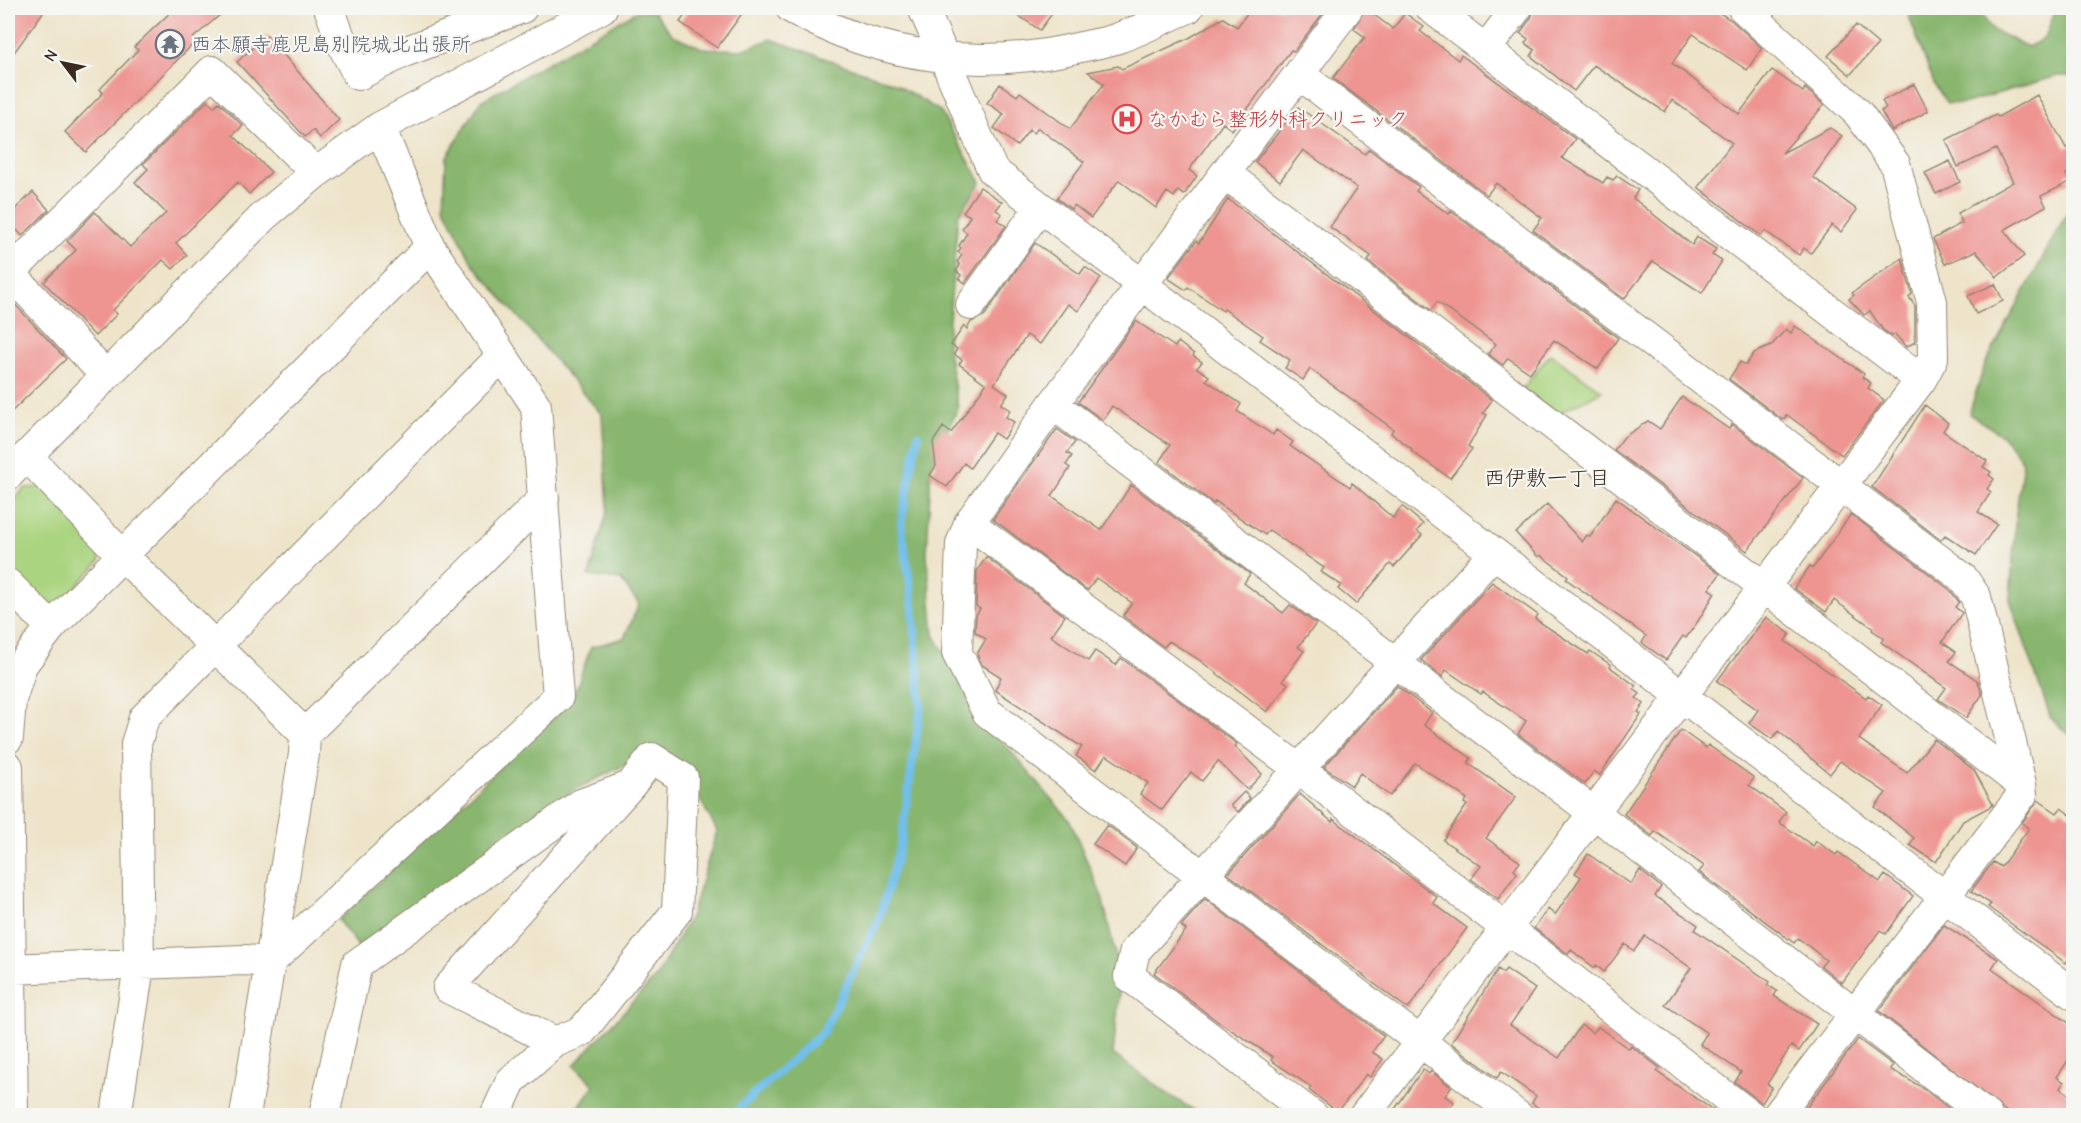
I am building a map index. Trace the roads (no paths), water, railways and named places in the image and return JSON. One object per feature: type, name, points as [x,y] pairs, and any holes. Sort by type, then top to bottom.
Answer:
[{"type":"street","points":[[329,8],[344,48],[358,75],[404,52],[522,8]]},
{"type":"street","points":[[305,735],[122,554],[17,466],[264,216],[315,173],[380,127],[602,8]]},
{"type":"street","points":[[791,8],[853,36],[946,59],[985,60],[1049,55],[1120,38],[1188,8]]},
{"type":"street","points":[[923,8],[946,59],[954,86],[993,171],[2073,995]]},
{"type":"street","points":[[1348,8],[1053,404],[969,523],[961,544],[957,653],[987,712],[1518,1116]]},
{"type":"street","points":[[1431,8],[1921,380]]},
{"type":"street","points":[[1486,49],[1517,8]]},
{"type":"street","points":[[1364,1116],[1843,486],[1921,380],[1933,358],[1932,302],[1894,164],[1858,113],[1743,8]]},
{"type":"street","points":[[106,376],[9,274],[212,71],[315,173]]},
{"type":"street","points":[[1299,74],[1963,578],[1976,597],[2022,795],[1778,1116]]},
{"type":"street","points":[[9,969],[140,966],[244,960],[270,962],[558,697],[536,406],[430,247],[380,127]]},
{"type":"street","points":[[1226,174],[2021,784]]},
{"type":"street","points":[[971,305],[1040,207]]},
{"type":"street","points":[[8,738],[11,700],[22,665],[51,627],[430,247]]},
{"type":"street","points":[[116,1116],[140,966],[136,744],[144,718],[502,356]]},
{"type":"street","points":[[1053,404],[1594,813],[1987,1116]]},
{"type":"street","points":[[245,1116],[304,754],[305,735],[544,498]]},
{"type":"street","points":[[969,523],[1299,769],[1751,1116]]},
{"type":"street","points":[[1313,1116],[1129,976],[1135,951],[1494,553]]},
{"type":"street","points":[[8,584],[51,627]]},
{"type":"street","points":[[495,1116],[511,1081],[555,1042],[582,1031],[677,910],[683,778],[652,758],[630,786],[448,988],[555,1042]]},
{"type":"street","points":[[8,766],[9,969],[13,1116]]},
{"type":"street","points":[[324,1116],[357,964],[581,804],[630,786]]},
{"type":"waterway","points":[[734,1116],[742,1105],[823,1032],[879,919],[901,842],[921,705],[912,597],[901,523],[918,435]]},
{"type":"place","name":"西本願寺鹿児島別院城北出張所","points":[[170,44]]},
{"type":"place","name":"なかむら整形外科クリニック","points":[[1127,119]]},
{"type":"district","name":"西伊敷一丁目","points":[[1547,478]]}]
